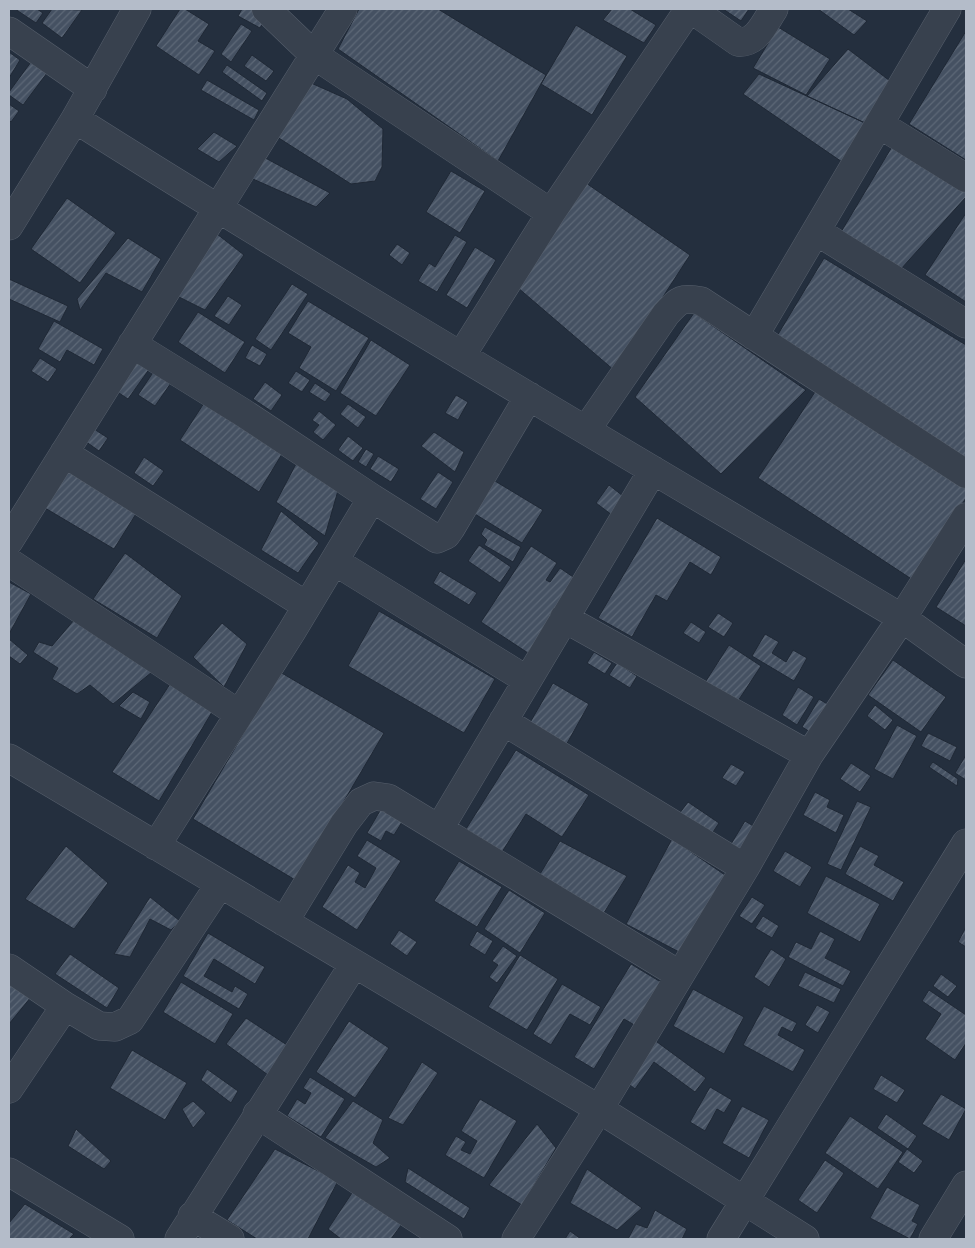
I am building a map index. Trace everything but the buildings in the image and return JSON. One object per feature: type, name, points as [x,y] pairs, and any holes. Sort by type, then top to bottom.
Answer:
[{"type":"street","points":[[10,222],[93,89],[137,9]]},
{"type":"street","points":[[266,9],[314,55],[551,213]]},
{"type":"street","points":[[9,541],[343,9]]},
{"type":"street","points":[[461,356],[551,213],[690,9],[738,42],[744,43],[751,40],[757,34],[774,9]]},
{"type":"street","points":[[754,336],[947,9]]},
{"type":"street","points":[[9,31],[93,89]]},
{"type":"street","points":[[75,119],[217,208],[461,356],[902,618],[966,664]]},
{"type":"street","points":[[879,124],[966,178]]},
{"type":"street","points":[[816,231],[966,324]]},
{"type":"street","points":[[586,430],[666,314],[678,301],[690,299],[701,301],[966,474]]},
{"type":"street","points":[[132,344],[242,412],[437,539],[443,538],[451,528],[529,396]]},
{"type":"street","points":[[64,453],[307,606]]},
{"type":"street","points":[[438,829],[653,470]]},
{"type":"street","points":[[156,846],[307,606],[372,498]]},
{"type":"street","points":[[516,1239],[599,1109],[745,868],[809,755],[902,618],[966,517]]},
{"type":"street","points":[[334,561],[527,680]]},
{"type":"street","points":[[9,562],[239,714]]},
{"type":"street","points":[[564,618],[809,755]]},
{"type":"street","points":[[503,721],[745,868]]},
{"type":"street","points":[[9,758],[599,1109],[804,1239]]},
{"type":"street","points":[[284,922],[344,824],[361,802],[374,796],[388,798],[680,975]]},
{"type":"street","points":[[721,1239],[966,843]]},
{"type":"street","points":[[9,968],[65,1006],[99,1026],[115,1027],[130,1020],[220,884]]},
{"type":"street","points":[[179,1239],[354,964]]},
{"type":"street","points":[[9,1089],[65,1006]]},
{"type":"street","points":[[257,1114],[448,1239]]},
{"type":"street","points":[[9,1172],[120,1239]]},
{"type":"street","points":[[933,1239],[966,1185]]},
{"type":"street","points":[[192,1216],[230,1239]]}]
